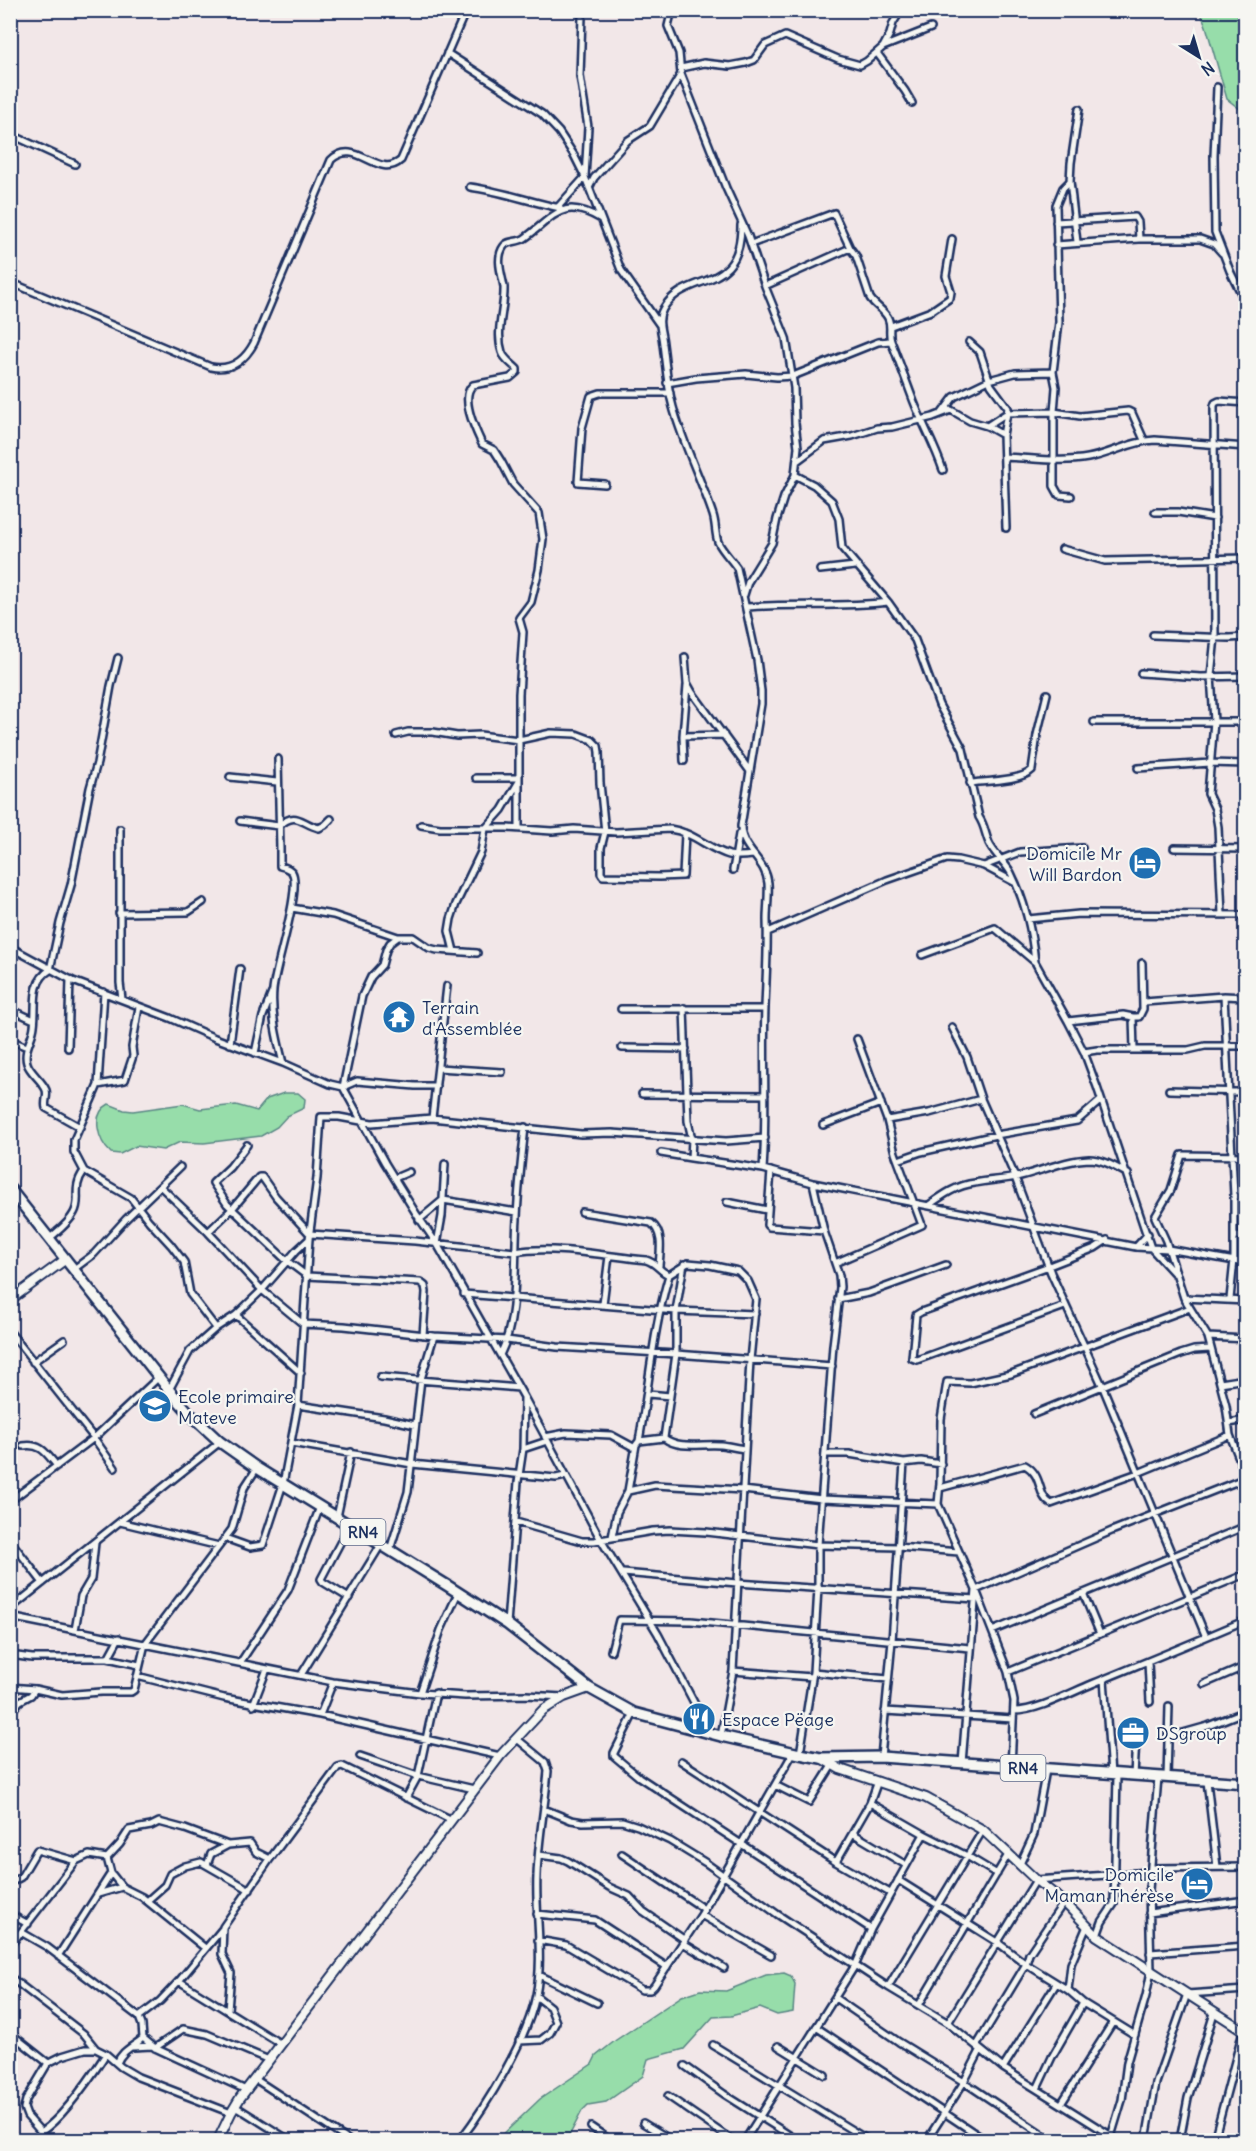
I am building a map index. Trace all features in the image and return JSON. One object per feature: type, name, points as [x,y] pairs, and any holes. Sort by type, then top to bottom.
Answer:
[{"type":"highway","name":"RN4","points":[[10,1189],[169,1390],[190,1415],[220,1442],[257,1468],[382,1543],[507,1624],[589,1688],[634,1713],[721,1736],[821,1758],[881,1757],[1245,1783]]},
{"type":"street","points":[[10,282],[211,367],[223,368],[233,365],[243,359],[254,343],[332,160],[339,153],[349,152],[384,166],[397,163],[407,149],[466,10]]},
{"type":"street","points":[[558,207],[585,177],[588,127],[580,76],[581,10]]},
{"type":"street","points":[[672,10],[668,26],[679,53],[681,71],[741,225],[751,244],[786,338],[793,375],[798,447],[795,475],[784,497],[772,543],[748,582],[744,597]]},
{"type":"street","points":[[588,188],[627,141],[650,126],[681,71],[699,64],[730,66],[746,63],[754,60],[765,45],[785,36],[838,59],[856,64],[864,63],[883,47],[901,10]]},
{"type":"street","points":[[883,47],[931,28]]},
{"type":"street","points":[[447,53],[547,118],[569,146],[585,177],[621,270],[659,324],[667,384],[678,423],[713,515],[718,542],[737,568],[757,660],[761,704],[733,870]]},
{"type":"street","points":[[878,53],[912,103]]},
{"type":"street","points":[[1217,87],[1214,156],[1215,232],[1245,301],[1245,314]]},
{"type":"street","points":[[1077,242],[1070,181],[1079,109]]},
{"type":"street","points":[[10,134],[75,164]]},
{"type":"street","points":[[1070,181],[1062,188],[1057,200],[1059,322],[1053,372],[1056,387],[1054,486],[1059,495],[1071,496]]},
{"type":"street","points":[[470,187],[568,209],[580,208],[601,219]]},
{"type":"street","points":[[519,828],[523,632],[519,618],[531,602],[539,570],[543,539],[539,513],[531,507],[508,477],[494,450],[485,447],[481,442],[468,409],[468,392],[478,383],[510,378],[517,372],[517,369],[503,355],[500,345],[504,286],[500,276],[501,252],[504,246],[508,243],[520,242],[547,219],[568,209]]},
{"type":"street","points":[[751,244],[834,213],[856,256],[873,304],[887,316],[891,326],[891,341],[943,470]]},
{"type":"street","points":[[1056,222],[1135,217],[1138,222],[1139,239]]},
{"type":"street","points":[[659,324],[663,308],[675,296],[718,276],[728,266],[740,245],[741,225]]},
{"type":"street","points":[[1056,245],[1077,242],[1200,238],[1214,244],[1225,256]]},
{"type":"street","points":[[891,326],[931,311],[950,298],[951,292],[946,271],[952,239]]},
{"type":"street","points":[[765,286],[850,248]]},
{"type":"street","points":[[667,384],[696,378],[746,374],[777,377],[793,375],[878,342],[891,341]]},
{"type":"street","points":[[969,342],[980,352],[993,388],[1008,405],[1003,435],[1006,528]]},
{"type":"street","points":[[942,414],[954,397],[989,380],[1015,373],[1053,372]]},
{"type":"street","points":[[605,484],[579,482],[582,428],[591,396],[600,393],[670,393]]},
{"type":"street","points":[[1222,914],[1218,827],[1215,809],[1208,795],[1214,721],[1211,676],[1215,637],[1215,403],[1245,403]]},
{"type":"street","points":[[797,461],[824,441],[852,436],[877,428],[892,427],[951,411],[970,422],[987,426],[1003,435]]},
{"type":"street","points":[[987,426],[1007,413],[1054,412],[1080,416],[1128,411],[1132,413],[1144,440]]},
{"type":"street","points":[[1004,458],[1054,460],[1088,458],[1144,440],[1175,440],[1245,447]]},
{"type":"street","points":[[795,475],[814,485],[832,501],[839,519],[839,538],[842,548],[888,602],[915,640],[939,705],[963,749],[970,783],[989,843],[1014,882],[1028,919],[1035,962],[1084,1052],[1128,1174],[1151,1248],[1175,1274]]},
{"type":"street","points":[[1155,512],[1178,512],[1215,518]]},
{"type":"street","points":[[1062,549],[1105,561],[1245,558]]},
{"type":"street","points":[[820,570],[855,566]]},
{"type":"street","points":[[746,607],[842,606],[888,602]]},
{"type":"street","points":[[1154,635],[1245,637]]},
{"type":"street","points":[[684,761],[683,736],[687,683],[685,657]]},
{"type":"street","points":[[80,1127],[46,1108],[46,1091],[27,1062],[27,1047],[34,1026],[37,986],[45,973],[50,970],[60,922],[71,885],[118,658]]},
{"type":"street","points":[[1141,673],[1201,677],[1245,676]]},
{"type":"street","points":[[687,683],[749,770]]},
{"type":"street","points":[[970,783],[1030,773],[1047,694]]},
{"type":"street","points":[[1094,722],[1245,722]]},
{"type":"street","points":[[396,735],[408,732],[433,732],[519,740],[551,733],[576,734],[592,740],[598,746],[599,752],[605,832],[601,848],[602,875],[680,876],[684,874],[686,833]]},
{"type":"street","points":[[683,736],[724,735]]},
{"type":"street","points":[[278,759],[279,863],[293,875],[292,908],[280,950],[273,992],[277,1038],[283,1063]]},
{"type":"street","points":[[1138,768],[1210,763],[1245,764]]},
{"type":"street","points":[[230,777],[277,782]]},
{"type":"street","points":[[476,778],[519,780]]},
{"type":"street","points":[[454,951],[449,932],[451,919],[481,852],[484,829],[502,810],[519,780]]},
{"type":"street","points":[[240,821],[279,826],[292,818],[300,819],[319,828],[331,819]]},
{"type":"street","points":[[421,825],[440,828],[519,828],[536,831],[679,830],[722,852],[735,856],[754,855]]},
{"type":"street","points":[[741,826],[744,843],[766,875],[768,932],[763,1168]]},
{"type":"street","points":[[120,829],[119,913],[122,999]]},
{"type":"street","points":[[984,866],[1028,851],[1082,848]]},
{"type":"street","points":[[1174,848],[1245,849]]},
{"type":"street","points":[[768,932],[887,880],[947,859],[984,866],[1014,882]]},
{"type":"street","points":[[119,913],[188,912],[203,902]]},
{"type":"street","points":[[292,908],[333,915],[398,938],[413,937],[433,949],[477,953]]},
{"type":"street","points":[[1028,919],[1079,914],[1245,915]]},
{"type":"street","points":[[921,955],[995,928],[1035,962]]},
{"type":"street","points":[[398,938],[387,946],[382,965],[371,978],[362,996],[343,1087],[419,1220],[437,1244],[500,1354],[565,1476],[601,1540],[623,1573],[710,1733]]},
{"type":"street","points":[[10,947],[70,979],[283,1063],[330,1084],[343,1087],[357,1081],[435,1086]]},
{"type":"street","points":[[1068,1021],[1141,1015],[1144,1002],[1142,963]]},
{"type":"street","points":[[230,1044],[240,969]]},
{"type":"street","points":[[68,1048],[70,979]]},
{"type":"street","points":[[120,983],[106,993],[98,1085],[74,1140],[74,1152],[84,1171],[131,1198],[183,1260],[188,1289],[194,1302],[216,1328]]},
{"type":"street","points":[[432,1118],[447,986]]},
{"type":"street","points":[[255,1053],[266,1008],[273,992]]},
{"type":"street","points":[[1144,1002],[1224,996],[1245,997]]},
{"type":"street","points":[[1224,996],[1234,1196],[1234,1260],[1230,1299]]},
{"type":"street","points":[[98,1085],[125,1080],[133,1056],[132,1047],[139,1007]]},
{"type":"street","points":[[266,1008],[273,1009]]},
{"type":"street","points":[[684,1008],[688,1121],[692,1139],[691,1158]]},
{"type":"street","points":[[10,1009],[34,1020]]},
{"type":"street","points":[[621,1009],[765,1009]]},
{"type":"street","points":[[1133,1017],[1134,1050]]},
{"type":"street","points":[[952,1027],[967,1057],[981,1099],[1065,1306],[1102,1385],[1206,1638]]},
{"type":"street","points":[[835,1263],[920,1227],[922,1223],[857,1039]]},
{"type":"street","points":[[10,1044],[15,1042],[27,1047]]},
{"type":"street","points":[[1084,1052],[1188,1050],[1205,1046],[1245,1046]]},
{"type":"street","points":[[622,1048],[686,1049]]},
{"type":"street","points":[[438,1068],[502,1072]]},
{"type":"street","points":[[1169,1090],[1245,1092]]},
{"type":"street","points":[[642,1094],[765,1095]]},
{"type":"street","points":[[887,1120],[929,1113],[981,1099]]},
{"type":"street","points":[[898,1160],[921,1152],[996,1135],[1077,1121],[1100,1101]]},
{"type":"street","points":[[823,1125],[881,1103]]},
{"type":"street","points":[[225,1538],[250,1547],[263,1545],[283,1484],[298,1405],[321,1117],[339,1117],[380,1123],[432,1118],[581,1134],[612,1133],[726,1140],[765,1138]]},
{"type":"street","points":[[500,1354],[507,1340],[513,1297],[517,1212],[525,1127]]},
{"type":"street","points":[[247,1145],[230,1167],[213,1183],[227,1204],[287,1261],[307,1276],[420,1282],[425,1286],[426,1292],[423,1335]]},
{"type":"street","points":[[661,1154],[763,1168],[813,1183],[915,1204],[1136,1247],[1168,1249],[1245,1263]]},
{"type":"street","points":[[976,1590],[1114,1530],[1245,1477],[1244,1467],[1230,1435],[1208,1337],[1184,1298],[1155,1217],[1173,1184],[1181,1157],[1185,1154],[1245,1156]]},
{"type":"street","points":[[929,1205],[942,1195],[972,1183],[1015,1178],[1056,1165],[1091,1159],[1109,1163],[1128,1174]]},
{"type":"street","points":[[437,1244],[442,1216],[445,1164]]},
{"type":"street","points":[[74,1269],[94,1254],[126,1219],[180,1167]]},
{"type":"street","points":[[50,1238],[67,1223],[75,1211],[76,1185],[84,1171]]},
{"type":"street","points":[[771,1171],[765,1222],[769,1227],[824,1231]]},
{"type":"street","points":[[395,1178],[409,1172]]},
{"type":"street","points":[[208,1232],[233,1208],[259,1177],[262,1177],[310,1236],[437,1244],[515,1252],[554,1251],[645,1260],[659,1266],[665,1274],[669,1275]]},
{"type":"street","points":[[538,1940],[566,1945],[642,1990],[650,1990],[702,1912],[775,1785],[797,1753],[812,1674],[818,1588],[818,1545],[840,1280],[824,1231],[813,1183]]},
{"type":"street","points":[[161,1186],[262,1290],[303,1324],[507,1340],[557,1347],[832,1366]]},
{"type":"street","points":[[1234,1196],[1245,1197]]},
{"type":"street","points":[[10,1207],[18,1198]]},
{"type":"street","points":[[419,1220],[443,1200],[517,1212]]},
{"type":"street","points":[[727,1202],[767,1210]]},
{"type":"street","points":[[582,1212],[651,1223],[660,1235],[659,1266]]},
{"type":"street","points":[[1136,1247],[1147,1232],[1160,1229]]},
{"type":"street","points":[[169,1390],[190,1351],[216,1328],[236,1315],[262,1290],[310,1236]]},
{"type":"street","points":[[1234,1236],[1245,1237]]},
{"type":"street","points":[[1065,1306],[928,1357],[917,1360],[912,1358],[916,1315],[1049,1266],[1095,1248],[1108,1240]]},
{"type":"street","points":[[603,1304],[609,1257]]},
{"type":"street","points":[[10,1300],[66,1259]]},
{"type":"street","points":[[664,1438],[676,1354],[676,1311],[684,1264]]},
{"type":"street","points":[[612,1537],[617,1512],[628,1491],[635,1448],[639,1442],[655,1336],[669,1275],[684,1264],[710,1265],[738,1271],[753,1288],[756,1299],[750,1360],[733,1671],[721,1736]]},
{"type":"street","points":[[838,1299],[874,1292],[946,1265]]},
{"type":"street","points":[[464,1294],[676,1311],[755,1314]]},
{"type":"street","points":[[1184,1298],[1245,1301]]},
{"type":"street","points":[[1011,1767],[1014,1694],[1008,1672],[976,1590],[938,1504],[941,1419],[947,1382],[970,1383],[1005,1376],[1190,1308]]},
{"type":"street","points":[[236,1315],[301,1373]]},
{"type":"street","points":[[10,1332],[115,1468]]},
{"type":"street","points":[[390,1550],[408,1492],[421,1379],[434,1336]]},
{"type":"street","points":[[1208,1337],[1245,1339]]},
{"type":"street","points":[[33,1362],[64,1340]]},
{"type":"street","points":[[1034,1414],[1181,1354],[1210,1349]]},
{"type":"street","points":[[10,1501],[94,1438],[159,1377]]},
{"type":"street","points":[[380,1377],[519,1388]]},
{"type":"street","points":[[1220,1383],[1245,1379]]},
{"type":"street","points":[[648,1394],[670,1396]]},
{"type":"street","points":[[507,1624],[523,1449],[524,1397]]},
{"type":"street","points":[[298,1405],[415,1425]]},
{"type":"street","points":[[1228,1423],[1245,1420]]},
{"type":"street","points":[[523,1449],[566,1433],[611,1434],[635,1448]]},
{"type":"street","points":[[940,1488],[1025,1465],[1032,1469],[1038,1477],[1044,1497],[1051,1504],[1138,1473],[1230,1435]]},
{"type":"street","points":[[639,1442],[664,1438],[672,1443],[686,1445],[721,1445],[745,1449]]},
{"type":"street","points":[[10,1609],[220,1442]]},
{"type":"street","points":[[291,1443],[412,1464],[556,1478],[565,1476]]},
{"type":"street","points":[[23,1446],[31,1444],[43,1448],[57,1466]]},
{"type":"street","points":[[337,1516],[351,1452]]},
{"type":"street","points":[[825,1454],[849,1454],[903,1463],[921,1461],[941,1464]]},
{"type":"street","points":[[881,1757],[892,1641],[903,1463]]},
{"type":"street","points":[[10,1687],[35,1689],[62,1695],[101,1692],[128,1693],[134,1690],[146,1644],[234,1525],[244,1488],[257,1468]]},
{"type":"street","points":[[628,1491],[655,1485],[743,1490],[822,1499],[938,1504]]},
{"type":"street","points":[[240,1663],[288,1590],[320,1507]]},
{"type":"street","points":[[120,1522],[219,1546]]},
{"type":"street","points":[[516,1522],[573,1539],[594,1541],[670,1530],[818,1545],[898,1547],[959,1552]]},
{"type":"street","points":[[349,1598],[321,1579],[350,1524]]},
{"type":"street","points":[[992,1631],[1245,1526]]},
{"type":"street","points":[[10,1540],[43,1583]]},
{"type":"street","points":[[75,1630],[81,1596],[91,1579],[95,1543]]},
{"type":"street","points":[[301,1675],[382,1543]]},
{"type":"street","points":[[623,1573],[737,1584],[976,1599]]},
{"type":"street","points":[[1008,1672],[1245,1574]]},
{"type":"street","points":[[962,1763],[976,1590]]},
{"type":"street","points":[[420,1693],[441,1630],[458,1593]]},
{"type":"street","points":[[1083,1593],[1100,1634]]},
{"type":"street","points":[[10,1617],[333,1682],[420,1693],[564,1697]]},
{"type":"street","points":[[611,1651],[618,1620],[692,1621],[970,1648]]},
{"type":"street","points":[[1014,1711],[1033,1707],[1148,1662],[1245,1620]]},
{"type":"street","points":[[108,1658],[119,1638]]},
{"type":"street","points":[[10,1655],[32,1658],[108,1658],[139,1665]]},
{"type":"street","points":[[1148,1662],[1150,1701]]},
{"type":"street","points":[[1204,1684],[1245,1666]]},
{"type":"street","points":[[253,1705],[267,1670]]},
{"type":"street","points":[[733,1671],[888,1679]]},
{"type":"street","points":[[137,1676],[253,1705],[320,1715],[500,1756]]},
{"type":"street","points":[[1098,1936],[1102,1922],[1114,1904],[1115,1874],[1114,1774],[1104,1679]]},
{"type":"street","points":[[320,1715],[333,1682]]},
{"type":"street","points":[[218,2140],[233,2109],[246,2090],[500,1756],[543,1710],[564,1697],[589,1688]]},
{"type":"street","points":[[10,1713],[35,1689]]},
{"type":"street","points":[[406,1798],[418,1776],[436,1693]]},
{"type":"street","points":[[1111,2138],[1122,2100],[1127,2062],[1151,1971],[1150,1870],[1170,1737],[1169,1706]]},
{"type":"street","points":[[885,1711],[1013,1719]]},
{"type":"street","points":[[1170,1737],[1208,1726],[1245,1711]]},
{"type":"street","points":[[634,1713],[614,1756],[639,1777],[871,1929]]},
{"type":"street","points":[[460,2140],[488,2098],[528,2027],[539,1975],[538,1855],[548,1771],[545,1762],[516,1738]]},
{"type":"street","points":[[1134,1776],[1136,1738]]},
{"type":"street","points":[[360,1756],[418,1776],[474,1789]]},
{"type":"street","points":[[821,1758],[926,1798],[983,1830],[1036,1880],[1064,1902],[1098,1936],[1244,2032],[1214,2140]]},
{"type":"street","points":[[681,1761],[836,1862],[890,1893]]},
{"type":"street","points":[[775,1785],[809,1802],[833,1764]]},
{"type":"street","points":[[139,2017],[179,1982],[223,1927],[270,1859],[340,1766],[452,1820]]},
{"type":"street","points":[[1020,1864],[1034,1833],[1046,1770]]},
{"type":"street","points":[[836,1862],[854,1834],[878,1781]]},
{"type":"street","points":[[1207,1781],[1216,1868]]},
{"type":"street","points":[[870,1803],[997,1874]]},
{"type":"street","points":[[544,1809],[552,1810],[571,1820],[617,1821],[638,1826],[670,1841],[706,1863],[807,1934],[948,2023],[1003,2068],[1111,2138],[1118,2140]]},
{"type":"street","points":[[107,1858],[129,1830],[151,1826],[159,1822],[185,1828],[228,1845]]},
{"type":"street","points":[[888,1987],[983,1830]]},
{"type":"street","points":[[854,1834],[906,1865]]},
{"type":"street","points":[[745,2140],[856,1964],[871,1929],[924,1834]]},
{"type":"street","points":[[207,1865],[211,1854],[228,1845],[250,1843],[256,1852],[270,1859]]},
{"type":"street","points":[[10,1883],[21,1877],[37,1850],[76,1861]]},
{"type":"street","points":[[919,2005],[1009,1853]]},
{"type":"street","points":[[622,1854],[702,1912],[771,1955]]},
{"type":"street","points":[[10,1946],[76,1861],[89,1855],[107,1858]]},
{"type":"street","points":[[538,1855],[568,1861],[609,1887],[624,1893],[643,1911],[724,1968]]},
{"type":"street","points":[[107,1858],[111,1873],[122,1887],[147,1901],[205,1948]]},
{"type":"street","points":[[147,1901],[165,1885],[170,1874],[196,1863],[207,1865],[250,1890]]},
{"type":"street","points":[[1036,1880],[1150,1870],[1245,1867]]},
{"type":"street","points":[[57,1956],[111,1873]]},
{"type":"street","points":[[898,1880],[997,1942],[1026,1964],[1068,1990],[1083,2003],[1135,2034]]},
{"type":"street","points":[[948,2023],[1036,1880]]},
{"type":"street","points":[[96,1895],[122,1887]]},
{"type":"street","points":[[1149,1913],[1245,1900]]},
{"type":"street","points":[[977,2045],[1026,1964],[1029,1954],[1064,1902]]},
{"type":"street","points":[[10,1914],[28,1924]]},
{"type":"street","points":[[537,1914],[596,1920],[667,1967]]},
{"type":"street","points":[[1068,1990],[1071,1964],[1088,1926]]},
{"type":"street","points":[[223,1927],[222,1954],[231,1973],[228,2010]]},
{"type":"street","points":[[21,1932],[47,1947],[139,2017],[143,2038],[153,2047],[246,2090]]},
{"type":"street","points":[[1150,1953],[1245,1947]]},
{"type":"street","points":[[539,1975],[597,2003]]},
{"type":"street","points":[[10,1977],[89,2039],[96,2049]]},
{"type":"street","points":[[179,1982],[281,2044]]},
{"type":"street","points":[[1003,2068],[1056,1984]]},
{"type":"street","points":[[1187,1994],[1245,1989]]},
{"type":"street","points":[[1146,2140],[1155,2083],[1187,1994]]},
{"type":"street","points":[[519,2041],[541,2040],[555,2026],[553,2013],[536,1996]]},
{"type":"street","points":[[835,1998],[1051,2140]]},
{"type":"street","points":[[1037,2089],[1052,2057],[1083,2003]]},
{"type":"street","points":[[1180,2140],[1188,2098],[1214,2013]]},
{"type":"street","points":[[1061,2104],[1113,2022]]},
{"type":"street","points":[[816,2027],[984,2140]]},
{"type":"street","points":[[134,2047],[153,2047],[183,2029],[207,2034],[269,2060]]},
{"type":"street","points":[[10,2033],[48,2063]]},
{"type":"street","points":[[115,2062],[122,2053],[134,2047],[143,2038]]},
{"type":"street","points":[[85,2049],[89,2039]]},
{"type":"street","points":[[713,2045],[868,2140]]},
{"type":"street","points":[[778,2046],[825,2075]]},
{"type":"street","points":[[42,2140],[41,2132],[27,2116],[24,2108],[34,2084],[48,2063],[85,2049],[96,2049],[138,2077],[233,2109],[289,2140]]},
{"type":"street","points":[[927,2140],[964,2082],[980,2051]]},
{"type":"street","points":[[41,2132],[53,2123],[106,2054]]},
{"type":"street","points":[[100,2062],[115,2062]]},
{"type":"street","points":[[685,2066],[797,2140]]},
{"type":"street","points":[[255,2079],[348,2140]]},
{"type":"street","points":[[668,2096],[732,2140]]},
{"type":"street","points":[[643,2123],[670,2140]]},
{"type":"street","points":[[591,2127],[610,2140]]},
{"type":"green space","points":[[1200,11],[1245,11],[1245,113],[1227,99]]},
{"type":"green space","points":[[284,1093],[298,1093],[305,1099],[304,1108],[287,1116],[277,1127],[261,1136],[204,1143],[180,1142],[163,1150],[136,1146],[120,1154],[111,1153],[106,1148],[98,1128],[99,1114],[109,1104],[133,1111],[183,1104],[200,1109],[236,1105],[257,1111],[267,1099]]},
{"type":"green space","points":[[784,1973],[791,1976],[795,1984],[793,2012],[777,2015],[760,2008],[731,2016],[713,2017],[684,2049],[648,2059],[643,2076],[606,2102],[588,2105],[582,2111],[567,2140],[497,2140],[540,2099],[592,2064],[596,2056],[616,2040],[682,1996],[700,1990],[726,1991],[766,1975]]},
{"type":"place","name":"Domicile Mr Will Bardon","points":[[1145,863]]},
{"type":"place","name":"Terrain d'Assemblée","points":[[399,1017]]},
{"type":"place","name":"Ecole primaire Mateve","points":[[155,1406]]},
{"type":"place","name":"Espace Pëage","points":[[699,1719]]},
{"type":"place","name":"DSgroup","points":[[1133,1733]]},
{"type":"place","name":"Domicile Maman Thérèse","points":[[1197,1884]]}]
